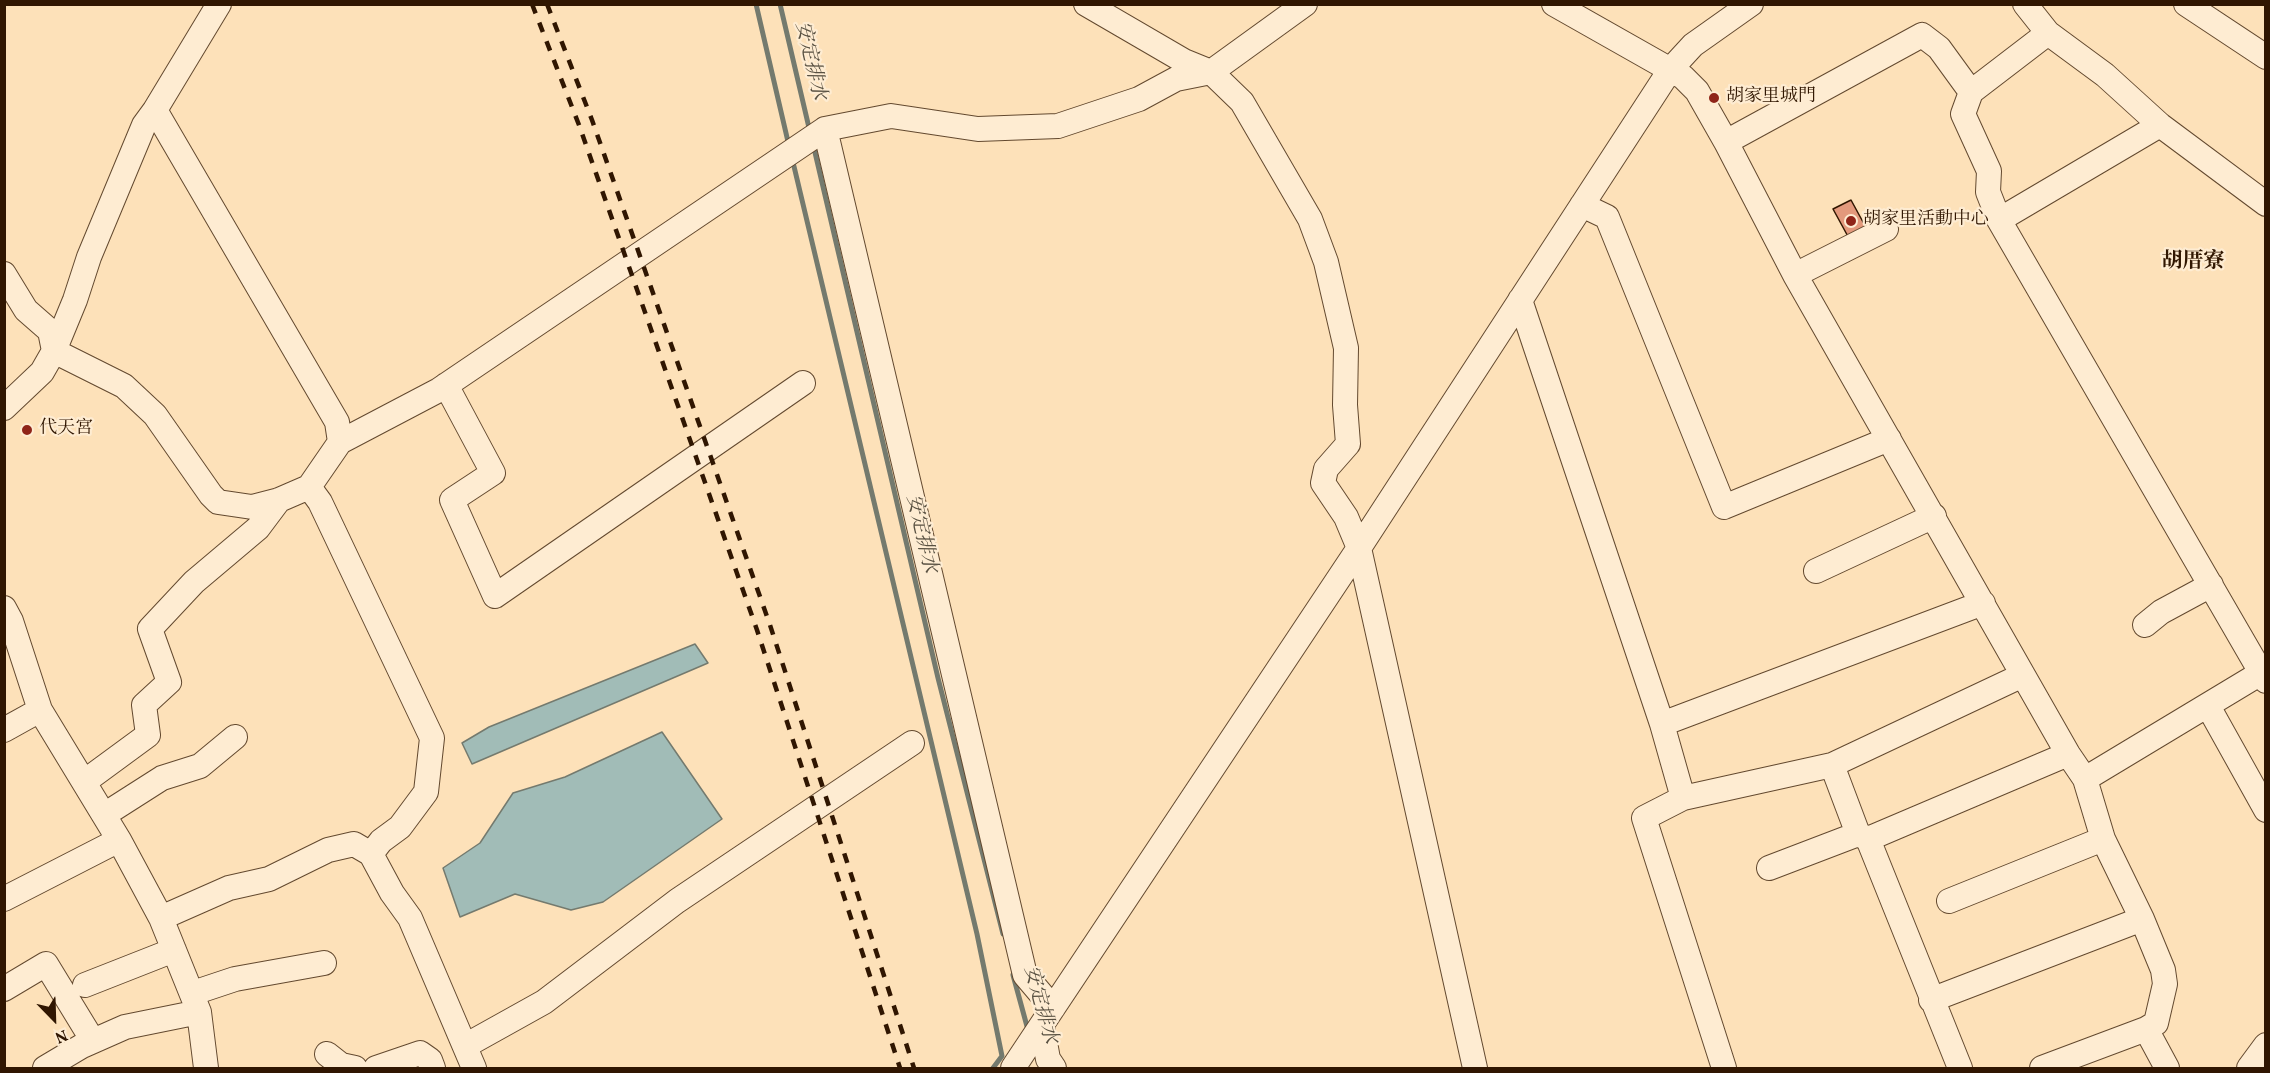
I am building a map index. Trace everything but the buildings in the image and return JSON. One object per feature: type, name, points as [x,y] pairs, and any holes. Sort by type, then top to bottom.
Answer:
[{"type":"street","points":[[4,408],[42,372],[54,351],[75,300],[89,257],[144,125],[219,4]]},
{"type":"street","points":[[1086,4],[1184,61],[1211,72],[1242,102],[1310,219],[1326,262],[1346,348],[1345,405],[1348,444],[1326,469],[1323,483],[1346,517],[1359,548],[1475,1068]]},
{"type":"street","points":[[54,351],[124,386],[155,415],[218,502],[252,507],[279,500],[309,486],[340,442],[446,385],[806,142],[891,116],[978,129],[1058,126],[1139,99],[1176,79],[1211,72],[1305,4]]},
{"type":"street","points":[[1554,4],[1683,77],[1697,91],[1726,142],[1794,275],[1934,516],[2068,754],[2085,779],[2103,839],[2142,920],[2163,970],[2165,984],[2156,1023],[2146,1029],[2042,1068]]},
{"type":"street","points":[[2025,4],[2048,33],[2105,75],[2160,125],[2265,204]]},
{"type":"street","points":[[2186,4],[2265,57]]},
{"type":"street","points":[[1034,1038],[1359,548],[1670,70],[1693,45],[1739,8]]},
{"type":"street","points":[[2048,33],[1971,92],[1963,114],[1989,171],[1988,192],[1999,220],[2264,674],[2085,779]]},
{"type":"street","points":[[1726,142],[1922,35],[1939,48],[1971,92]]},
{"type":"street","points":[[155,110],[337,422],[340,442]]},
{"type":"street","points":[[1999,220],[2160,125]]},
{"type":"street","points":[[806,142],[1025,975],[1034,1038],[1054,1068]]},
{"type":"street","points":[[1582,205],[1607,217],[1725,507],[1889,439]]},
{"type":"street","points":[[1794,275],[1886,229]]},
{"type":"street","points":[[4,274],[26,310],[50,331],[54,351]]},
{"type":"street","points":[[1520,300],[1662,724],[1683,798]]},
{"type":"street","points":[[446,385],[493,473],[452,500],[495,596],[803,383]]},
{"type":"street","points":[[309,486],[320,502],[432,738],[426,792],[400,827],[381,841],[371,854]]},
{"type":"street","points":[[84,782],[148,735],[144,705],[169,682],[150,629],[195,582],[258,528],[279,500]]},
{"type":"street","points":[[1816,571],[1934,516]]},
{"type":"street","points":[[2145,625],[2161,612],[2211,585]]},
{"type":"street","points":[[1662,724],[1983,603]]},
{"type":"street","points":[[4,608],[11,621],[40,710],[119,840],[161,918],[196,1003],[206,1068]]},
{"type":"street","points":[[1724,1068],[1644,818],[1683,798],[1832,765],[2024,675]]},
{"type":"street","points":[[2208,706],[2265,810]]},
{"type":"street","points":[[4,730],[40,710]]},
{"type":"street","points":[[104,815],[162,778],[200,766],[235,737]]},
{"type":"street","points":[[465,1046],[544,1002],[677,901],[912,742]]},
{"type":"street","points":[[1769,868],[1863,837],[2068,754]]},
{"type":"street","points":[[1832,765],[1960,1068]]},
{"type":"street","points":[[1949,902],[2103,839]]},
{"type":"street","points":[[4,899],[119,840]]},
{"type":"street","points":[[161,918],[228,888],[269,879],[328,850],[354,844],[371,854],[392,893],[410,918],[474,1068]]},
{"type":"street","points":[[1931,1000],[2142,920]]},
{"type":"street","points":[[85,985],[174,950]]},
{"type":"street","points":[[45,1068],[93,1041],[124,1027],[196,1003],[235,979],[324,963]]},
{"type":"street","points":[[4,989],[46,964],[93,1041]]},
{"type":"street","points":[[2146,1029],[2167,1068]]},
{"type":"street","points":[[2249,1068],[2265,1045]]},
{"type":"street","points":[[376,1068],[420,1053],[430,1060],[433,1068]]},
{"type":"street","points":[[327,1054],[341,1065],[355,1068]]},
{"type":"water","points":[[695,644],[708,663],[472,764],[462,743],[489,727]]},
{"type":"water","points":[[662,732],[722,819],[603,902],[571,910],[515,894],[460,917],[443,868],[480,843],[513,793],[565,777]]},
{"type":"waterway","points":[[756,4],[789,146]]},
{"type":"waterway","name":"安定排水","points":[[780,4],[810,132]]},
{"type":"waterway","name":"安定排水","points":[[813,144],[938,678],[1003,934]]},
{"type":"waterway","points":[[792,158],[977,934],[1002,1056],[993,1068]]},
{"type":"waterway","name":"安定排水","points":[[1013,975],[1028,1030]]},
{"type":"railway","points":[[532,4],[579,125],[757,630],[900,1068]]},
{"type":"railway","points":[[547,4],[592,120],[770,625],[914,1068]]},
{"type":"place","name":"胡家里城門","points":[[1714,98]]},
{"type":"place","name":"胡家里活動中心","points":[[1851,221]]},
{"type":"place","name":"代天宮","points":[[27,430]]},
{"type":"district","name":"胡厝寮","points":[[2193,263]]}]
